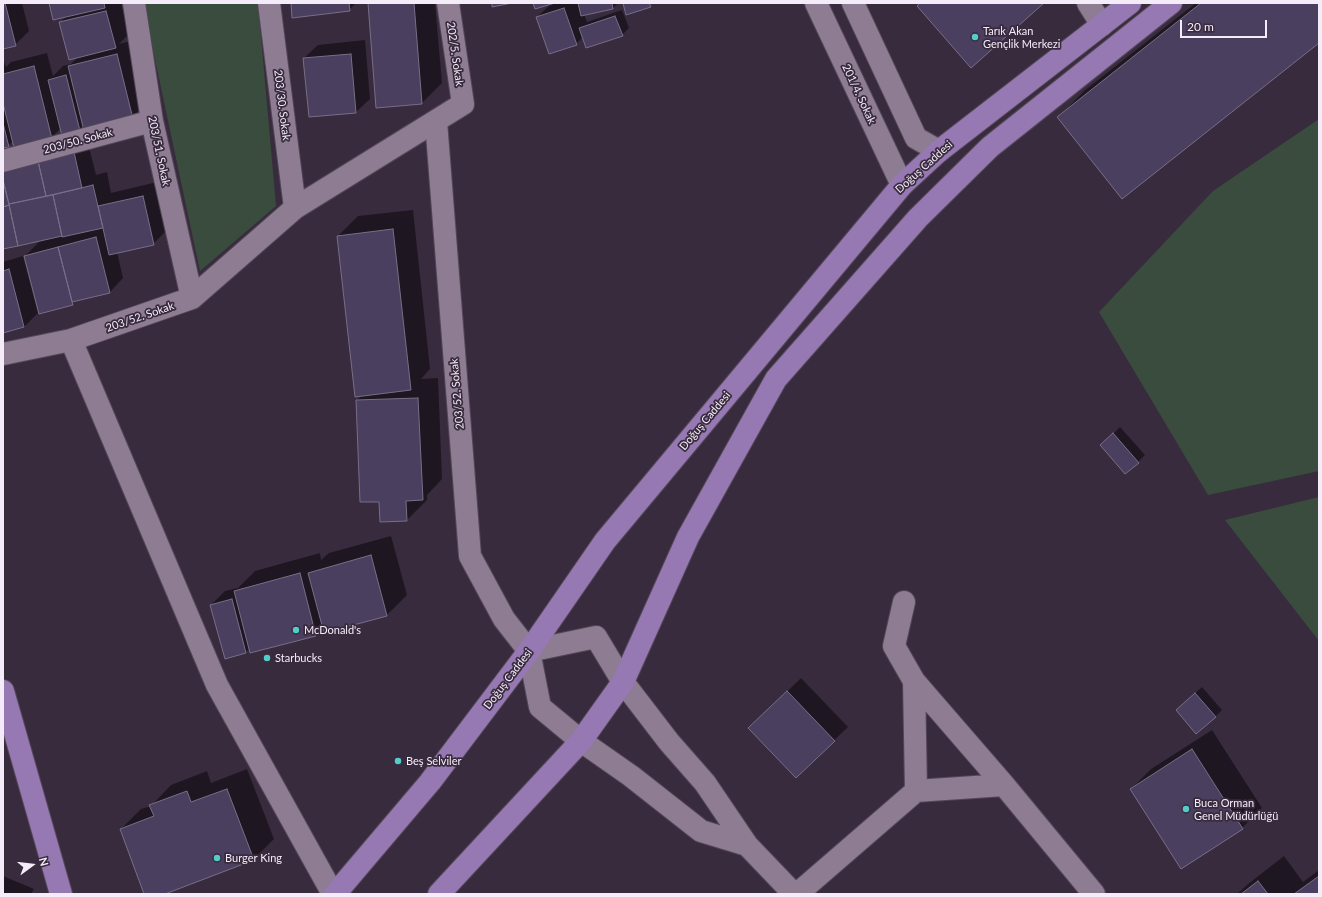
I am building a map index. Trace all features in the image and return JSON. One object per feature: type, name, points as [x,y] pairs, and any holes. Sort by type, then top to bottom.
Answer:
[{"type":"main road","name":"Doğuş Caddesi","points":[[334,894],[430,782],[529,651],[605,541],[902,185],[939,151],[1130,3]]},
{"type":"main road","points":[[439,894],[581,741],[623,682],[688,537],[776,379],[918,218],[990,147],[1171,3]]},
{"type":"main road","points":[[4,695],[62,894]]},
{"type":"street","name":"203/51. Sokak","points":[[134,3],[152,121],[192,298]]},
{"type":"street","name":"203/30. Sokak","points":[[269,3],[295,208]]},
{"type":"street","name":"202/5. Sokak","points":[[448,3],[463,104]]},
{"type":"street","name":"201/4. Sokak","points":[[816,3],[902,185]]},
{"type":"street","points":[[853,3],[916,138],[939,151]]},
{"type":"street","points":[[1088,3],[1102,25]]},
{"type":"street","name":"203/52. Sokak","points":[[3,354],[71,340],[192,298],[295,208],[463,104]]},
{"type":"street","name":"203/50. Sokak","points":[[3,161],[152,121]]},
{"type":"street","name":"203/52. Sokak","points":[[436,121],[470,556],[504,619],[529,651]]},
{"type":"street","points":[[71,340],[217,685],[334,894]]},
{"type":"street","points":[[904,602],[894,646],[914,681],[1004,785],[1083,890]]},
{"type":"street","points":[[748,845],[701,831],[631,776],[581,741],[540,707],[529,651],[596,637],[623,682],[669,742],[705,783],[748,845],[794,894]]},
{"type":"street","points":[[914,681],[916,791]]},
{"type":"street","points":[[797,894],[916,791],[1004,785]]},
{"type":"green space","points":[[143,3],[258,3],[276,206],[200,271]]},
{"type":"green space","points":[[1319,119],[1319,471],[1208,495],[1099,312],[1213,191]]},
{"type":"green space","points":[[1319,497],[1319,641],[1225,520]]},
{"type":"building","points":[[3,3],[5,3],[16,46],[3,49]]},
{"type":"building","points":[[49,3],[104,3],[105,8],[53,20]]},
{"type":"building","points":[[291,3],[349,3],[350,11],[292,18]]},
{"type":"building","points":[[368,3],[414,3],[422,104],[376,108]]},
{"type":"building","points":[[492,3],[512,3],[492,7]]},
{"type":"building","points":[[533,3],[555,3],[535,9]]},
{"type":"building","points":[[578,3],[612,3],[613,9],[581,16]]},
{"type":"building","points":[[623,3],[649,3],[651,7],[626,15]]},
{"type":"building","name":"Tarık Akan Gençlik Merkezi","points":[[920,3],[1044,3],[971,68],[917,6]]},
{"type":"building","points":[[1201,3],[1319,3],[1319,43],[1122,199],[1057,117]]},
{"type":"building","points":[[564,8],[577,45],[549,54],[536,17]]},
{"type":"building","points":[[106,11],[116,48],[69,60],[59,22]]},
{"type":"building","points":[[615,16],[623,36],[586,48],[579,28]]},
{"type":"building","points":[[117,54],[133,119],[84,131],[68,66]]},
{"type":"building","points":[[351,54],[356,113],[309,117],[303,58]]},
{"type":"building","points":[[34,66],[52,139],[14,148],[3,103],[3,74]]},
{"type":"building","points":[[66,75],[80,131],[62,136],[48,80]]},
{"type":"building","points":[[3,123],[9,147],[3,148]]},
{"type":"building","points":[[74,152],[82,188],[46,196],[38,161]]},
{"type":"building","points":[[38,161],[46,196],[9,204],[3,180],[3,169]]},
{"type":"building","points":[[3,180],[9,205],[3,207]]},
{"type":"building","points":[[93,185],[103,228],[62,237],[53,195]]},
{"type":"building","points":[[53,195],[62,236],[18,246],[9,204]]},
{"type":"building","points":[[143,196],[154,245],[109,255],[98,206]]},
{"type":"building","points":[[9,205],[18,246],[3,249],[3,207]]},
{"type":"building","points":[[393,229],[411,390],[355,397],[337,236]]},
{"type":"building","points":[[96,237],[110,293],[72,302],[58,247]]},
{"type":"building","points":[[58,247],[73,305],[39,314],[24,256]]},
{"type":"building","points":[[9,269],[24,327],[3,333],[3,271]]},
{"type":"building","points":[[418,398],[423,500],[406,501],[407,521],[380,522],[379,502],[360,502],[356,400]]},
{"type":"building","points":[[1113,433],[1139,463],[1125,474],[1100,445]]},
{"type":"building","points":[[371,555],[387,616],[324,633],[308,573]]},
{"type":"building","points":[[300,573],[316,636],[250,653],[234,591]]},
{"type":"building","points":[[232,599],[246,653],[225,659],[210,605]]},
{"type":"building","points":[[787,691],[835,741],[796,778],[748,728]]},
{"type":"building","points":[[1195,693],[1216,717],[1196,734],[1176,710]]},
{"type":"building","name":"Buca Orman Genel Müdürlüğü","points":[[1192,749],[1243,829],[1181,869],[1130,789]]},
{"type":"building","points":[[227,789],[254,860],[165,894],[144,894],[120,829],[154,816],[149,805],[187,791],[191,802]]},
{"type":"building","points":[[1319,876],[1319,894],[1294,894]]},
{"type":"building","points":[[1258,881],[1268,894],[1241,894]]},
{"type":"place","name":"Tarık Akan Gençlik Merkezi","points":[[975,37]]},
{"type":"place","name":"McDonald's","points":[[296,630]]},
{"type":"place","name":"Starbucks","points":[[267,658]]},
{"type":"place","name":"Beş Selviler","points":[[398,761]]},
{"type":"place","name":"Buca Orman Genel Müdürlüğü","points":[[1186,809]]},
{"type":"place","name":"Burger King","points":[[217,858]]}]
